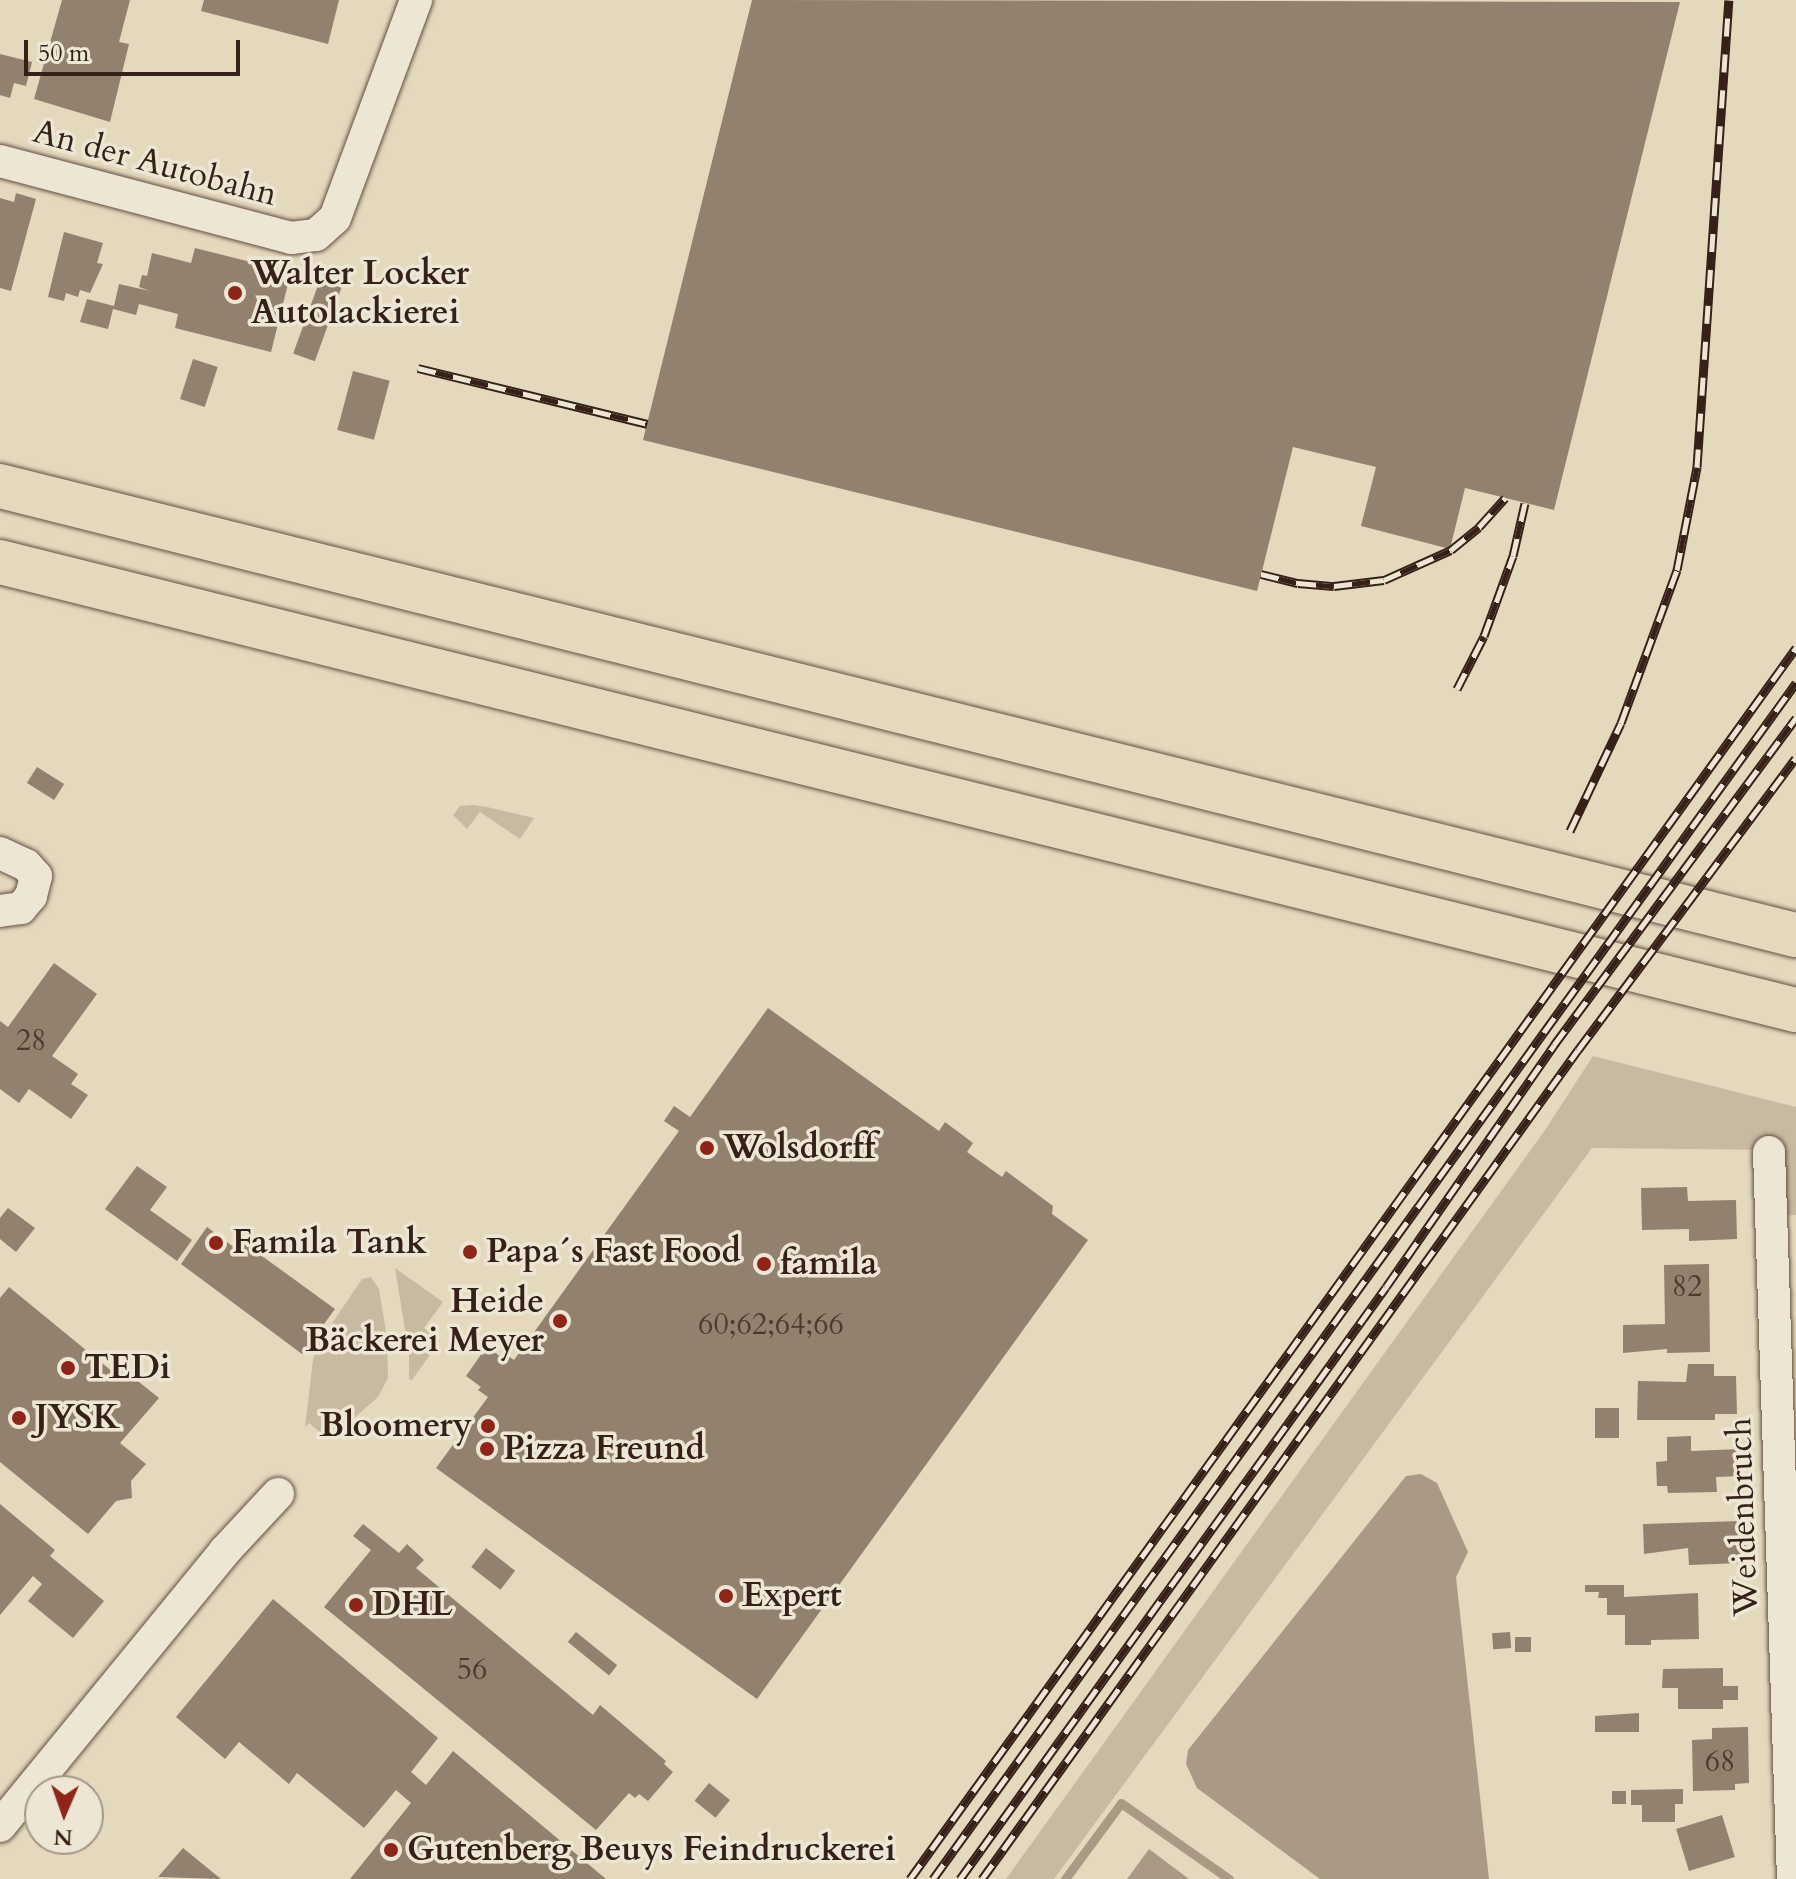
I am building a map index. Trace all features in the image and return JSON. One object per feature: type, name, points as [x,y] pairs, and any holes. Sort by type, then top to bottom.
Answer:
[{"type":"highway","points":[[0,486],[1796,935]]},
{"type":"highway","points":[[0,562],[1796,1010]]},
{"type":"street","name":"An der Autobahn","points":[[0,161],[291,238],[316,235],[335,218],[416,0]]},
{"type":"street","points":[[0,853],[26,865],[36,876],[31,896],[21,908],[0,911]]},
{"type":"street","name":"Weidenbruch","points":[[1769,1152],[1793,1879]]},
{"type":"street","points":[[0,1826],[225,1551],[278,1494]]},
{"type":"shaded area","points":[[473,805],[534,818],[520,839],[480,812],[467,829],[453,815],[460,806]]},
{"type":"shaded area","points":[[1593,1056],[1796,1107],[1796,1215],[1784,1216],[1781,1150],[1592,1148],[1054,1879],[1006,1879],[1545,1130]]},
{"type":"shaded area","points":[[395,1268],[443,1302],[424,1328],[440,1341],[412,1380],[409,1379],[409,1354]]},
{"type":"shaded area","points":[[371,1277],[379,1289],[387,1338],[388,1378],[378,1397],[329,1440],[309,1423],[305,1427],[313,1360],[318,1344],[362,1279]]},
{"type":"shaded area","points":[[1421,1474],[1437,1483],[1468,1552],[1456,1577],[1489,1879],[1320,1879],[1197,1788],[1186,1764],[1188,1750],[1406,1476]]},
{"type":"shaded area","points":[[1149,1849],[1189,1879],[1127,1879]]},
{"type":"building","points":[[62,0],[130,0],[119,42],[129,44],[110,122],[34,99]]},
{"type":"building","points":[[204,0],[339,0],[328,44],[201,11]]},
{"type":"building","points":[[752,0],[1680,2],[1554,510],[1465,488],[1450,549],[1361,526],[1376,467],[1293,447],[1257,591],[643,440]]},
{"type":"building","points":[[0,54],[32,62],[26,86],[14,83],[10,98],[0,95]]},
{"type":"building","points":[[16,193],[36,199],[11,291],[0,288],[0,198],[14,202]]},
{"type":"building","points":[[64,232],[103,243],[97,263],[103,264],[90,293],[80,290],[78,297],[66,293],[64,301],[48,297]]},
{"type":"building","name":"Walter Locker Autolackierei","points":[[195,248],[291,272],[271,352],[175,328],[178,314],[139,304],[136,315],[113,309],[108,329],[80,322],[87,299],[114,306],[119,284],[150,291],[139,287],[142,275],[147,276],[152,253],[191,263]]},
{"type":"building","points":[[325,266],[347,274],[315,361],[293,353]]},
{"type":"building","points":[[193,359],[218,367],[205,407],[180,399]]},
{"type":"building","points":[[353,371],[390,381],[374,440],[337,430]]},
{"type":"building","points":[[37,767],[64,784],[54,800],[27,783]]},
{"type":"building","points":[[54,963],[97,994],[52,1056],[78,1074],[71,1084],[88,1095],[71,1119],[29,1089],[19,1103],[0,1089],[0,1021],[8,1027]]},
{"type":"building","points":[[768,1008],[939,1131],[945,1122],[973,1143],[967,1152],[1002,1177],[1006,1171],[1053,1206],[1052,1214],[1088,1240],[757,1699],[436,1468],[488,1397],[478,1390],[481,1387],[466,1376],[487,1346],[502,1358],[505,1354],[514,1360],[679,1131],[664,1121],[674,1106],[690,1117]]},
{"type":"building","points":[[137,1166],[167,1187],[150,1210],[192,1240],[177,1261],[105,1209]]},
{"type":"building","points":[[1687,1187],[1688,1201],[1736,1200],[1737,1239],[1689,1241],[1689,1229],[1642,1230],[1641,1188]]},
{"type":"building","points":[[8,1208],[35,1228],[16,1252],[0,1239],[0,1218]]},
{"type":"building","points":[[207,1227],[235,1248],[240,1240],[335,1309],[302,1354],[181,1264]]},
{"type":"building","points":[[1709,1264],[1710,1352],[1667,1353],[1667,1349],[1623,1353],[1623,1325],[1665,1324],[1664,1265]]},
{"type":"building","points":[[9,1287],[114,1373],[119,1366],[159,1398],[120,1443],[146,1464],[131,1481],[132,1498],[116,1501],[88,1534],[0,1462],[0,1298]]},
{"type":"building","points":[[1688,1364],[1714,1364],[1714,1376],[1736,1376],[1737,1414],[1715,1414],[1715,1420],[1637,1420],[1638,1381],[1686,1382]]},
{"type":"building","points":[[1595,1408],[1619,1408],[1619,1438],[1595,1438]]},
{"type":"building","points":[[1691,1436],[1691,1451],[1741,1449],[1742,1476],[1716,1477],[1717,1492],[1668,1493],[1667,1486],[1657,1486],[1656,1462],[1667,1461],[1667,1437]]},
{"type":"building","points":[[0,1504],[55,1550],[50,1556],[104,1601],[73,1638],[28,1601],[42,1584],[33,1576],[0,1615]]},
{"type":"building","points":[[1740,1521],[1741,1545],[1746,1545],[1747,1558],[1741,1558],[1741,1563],[1689,1565],[1688,1548],[1644,1554],[1643,1524]]},
{"type":"building","points":[[363,1524],[399,1553],[407,1544],[424,1560],[416,1568],[593,1715],[600,1705],[666,1761],[664,1764],[673,1772],[648,1801],[639,1794],[635,1798],[629,1793],[596,1830],[324,1607],[371,1550],[353,1536]]},
{"type":"building","points":[[486,1548],[515,1571],[500,1590],[471,1567]]},
{"type":"building","points":[[1585,1585],[1624,1585],[1624,1597],[1698,1593],[1699,1639],[1651,1640],[1651,1645],[1625,1645],[1625,1615],[1607,1615],[1607,1598],[1598,1598],[1599,1592],[1585,1592]]},
{"type":"building","points":[[273,1599],[438,1738],[411,1772],[426,1785],[453,1751],[606,1879],[350,1879],[411,1803],[396,1790],[364,1828],[297,1773],[289,1784],[239,1742],[225,1759],[176,1717]]},
{"type":"building","points":[[576,1632],[617,1665],[609,1675],[568,1642]]},
{"type":"building","points":[[1510,1632],[1511,1648],[1493,1649],[1492,1633]]},
{"type":"building","points":[[1515,1637],[1531,1637],[1531,1652],[1515,1652]]},
{"type":"building","points":[[1723,1668],[1723,1686],[1738,1686],[1738,1700],[1723,1700],[1723,1709],[1678,1709],[1678,1688],[1662,1688],[1663,1669]]},
{"type":"building","points":[[1639,1713],[1639,1732],[1595,1732],[1595,1716]]},
{"type":"building","points":[[1748,1727],[1749,1783],[1735,1784],[1735,1790],[1693,1791],[1692,1740],[1712,1739],[1712,1728]]},
{"type":"building","points":[[709,1783],[730,1800],[716,1818],[695,1801]]},
{"type":"building","points":[[1683,1789],[1683,1804],[1675,1804],[1675,1822],[1642,1822],[1642,1805],[1631,1805],[1631,1790]]},
{"type":"building","points":[[1612,1791],[1626,1791],[1626,1804],[1612,1804]]},
{"type":"building","points":[[1722,1815],[1735,1857],[1689,1871],[1676,1829]]},
{"type":"building","points":[[183,1848],[221,1879],[158,1877]]},
{"type":"waterway","points":[[1065,1879],[1121,1803],[1229,1879]]},
{"type":"railway","points":[[1570,831],[1621,723],[1677,570],[1697,467],[1729,0]]},
{"type":"railway","points":[[418,368],[647,424]]},
{"type":"railway","points":[[1261,574],[1298,583],[1334,586],[1384,580],[1451,550],[1479,527],[1505,498]]},
{"type":"railway","points":[[1457,689],[1484,636],[1513,556],[1525,503]]},
{"type":"railway","points":[[910,1879],[1796,648]]},
{"type":"railway","points":[[933,1879],[1796,683]]},
{"type":"railway","points":[[960,1879],[1386,1287],[1554,1045],[1796,718]]},
{"type":"railway","points":[[982,1879],[1578,1050],[1796,758]]},
{"type":"place","name":"Walter Locker Autolackierei","points":[[235,293]]},
{"type":"place","name":"Wolsdorff","points":[[707,1148]]},
{"type":"place","name":"Famila Tank","points":[[216,1243]]},
{"type":"place","name":"Papa´s Fast Food","points":[[470,1252]]},
{"type":"place","name":"famila","points":[[764,1264]]},
{"type":"place","name":"Heide Bäckerei Meyer","points":[[560,1321]]},
{"type":"place","name":"TEDi","points":[[68,1368]]},
{"type":"place","name":"JYSK","points":[[19,1418]]},
{"type":"place","name":"Bloomery","points":[[488,1426]]},
{"type":"place","name":"Pizza Freund","points":[[487,1449]]},
{"type":"place","name":"Expert","points":[[726,1596]]},
{"type":"place","name":"DHL","points":[[356,1605]]},
{"type":"place","name":"Gutenberg Beuys Feindruckerei","points":[[391,1850]]}]
